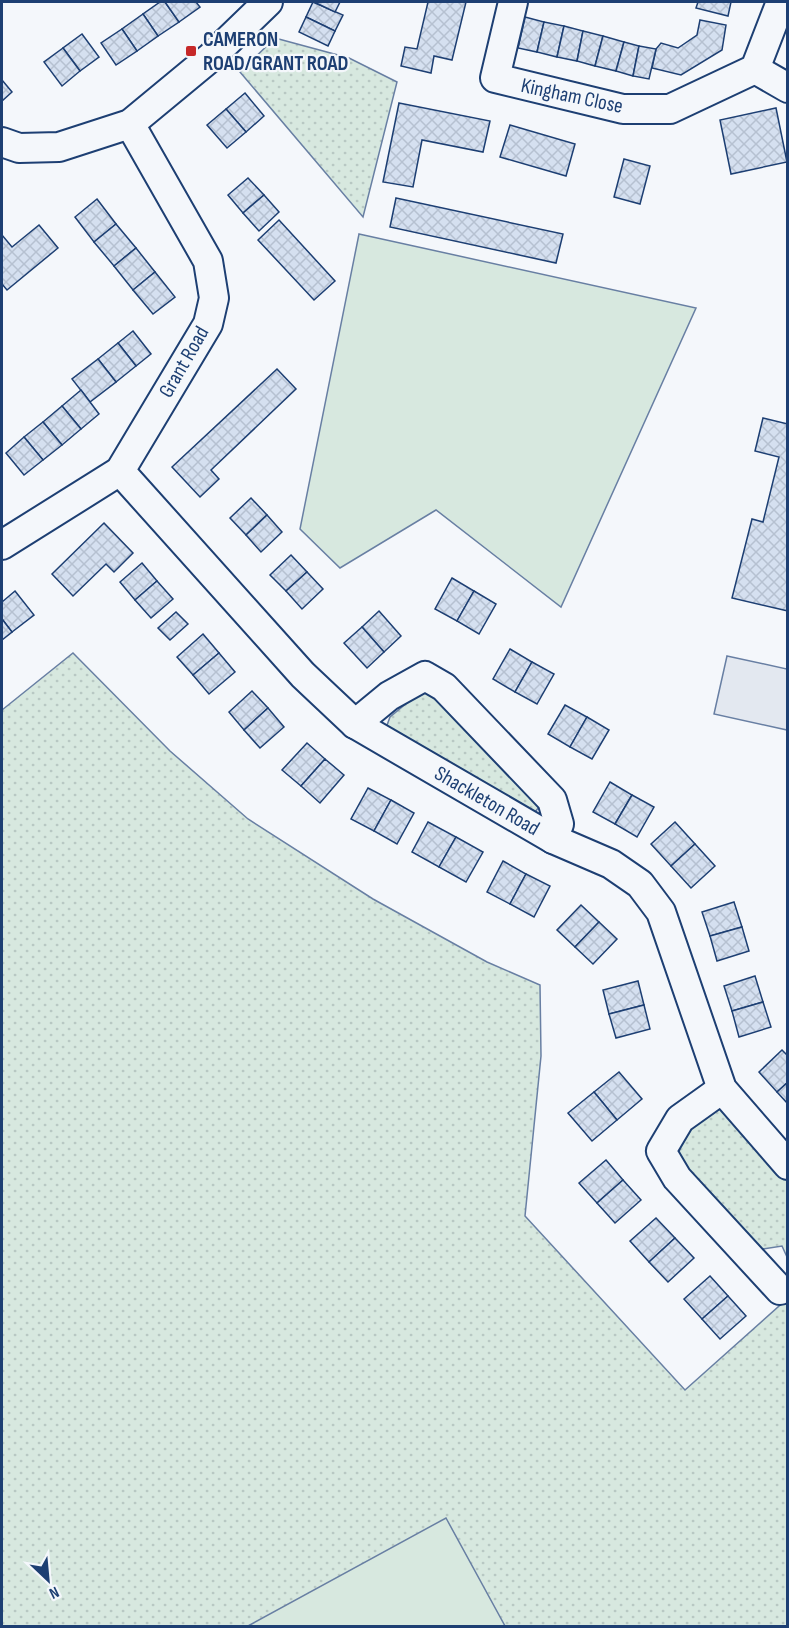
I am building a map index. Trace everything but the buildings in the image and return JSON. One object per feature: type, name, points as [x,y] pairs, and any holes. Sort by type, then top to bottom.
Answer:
[{"type":"street","points":[[2,142],[19,148],[58,147],[130,124],[211,57],[268,2]]},
{"type":"street","name":"Kingham Close","points":[[513,2],[495,78],[623,109],[670,109],[755,69]]},
{"type":"street","points":[[781,2],[755,69],[788,88]]},
{"type":"street","name":"Grant Road","points":[[2,545],[120,471],[208,324],[214,298],[208,261],[130,124]]},
{"type":"street","name":"Shackleton Road","points":[[120,471],[303,675],[356,724],[553,839],[611,864],[640,884],[661,912],[722,1089],[788,1165]]},
{"type":"street","points":[[356,724],[389,696],[425,676],[444,687],[552,800],[560,824],[553,839]]},
{"type":"street","points":[[722,1089],[680,1119],[662,1151],[677,1178],[780,1290]]},
{"type":"shaded area","points":[[275,38],[349,58],[397,82],[363,217],[240,72]]},
{"type":"shaded area","points":[[359,234],[696,308],[561,607],[436,510],[340,568],[300,529]]},
{"type":"shaded area","points":[[73,653],[170,751],[248,819],[373,899],[487,962],[540,985],[541,1056],[525,1216],[685,1390],[787,1299],[787,1626],[2,1626],[2,710]]},
{"type":"shaded area","points":[[727,656],[787,669],[787,730],[714,714]]},
{"type":"shaded area","points":[[425,688],[543,802],[535,812],[522,807],[386,728],[390,717]]},
{"type":"shaded area","points":[[718,1103],[787,1179],[787,1257],[782,1246],[763,1249],[750,1248],[677,1161],[685,1128]]},
{"type":"shaded area","points":[[446,1518],[505,1626],[248,1626]]},
{"type":"place","name":"CAMERON ROAD/GRANT ROAD","points":[[191,51]]}]
